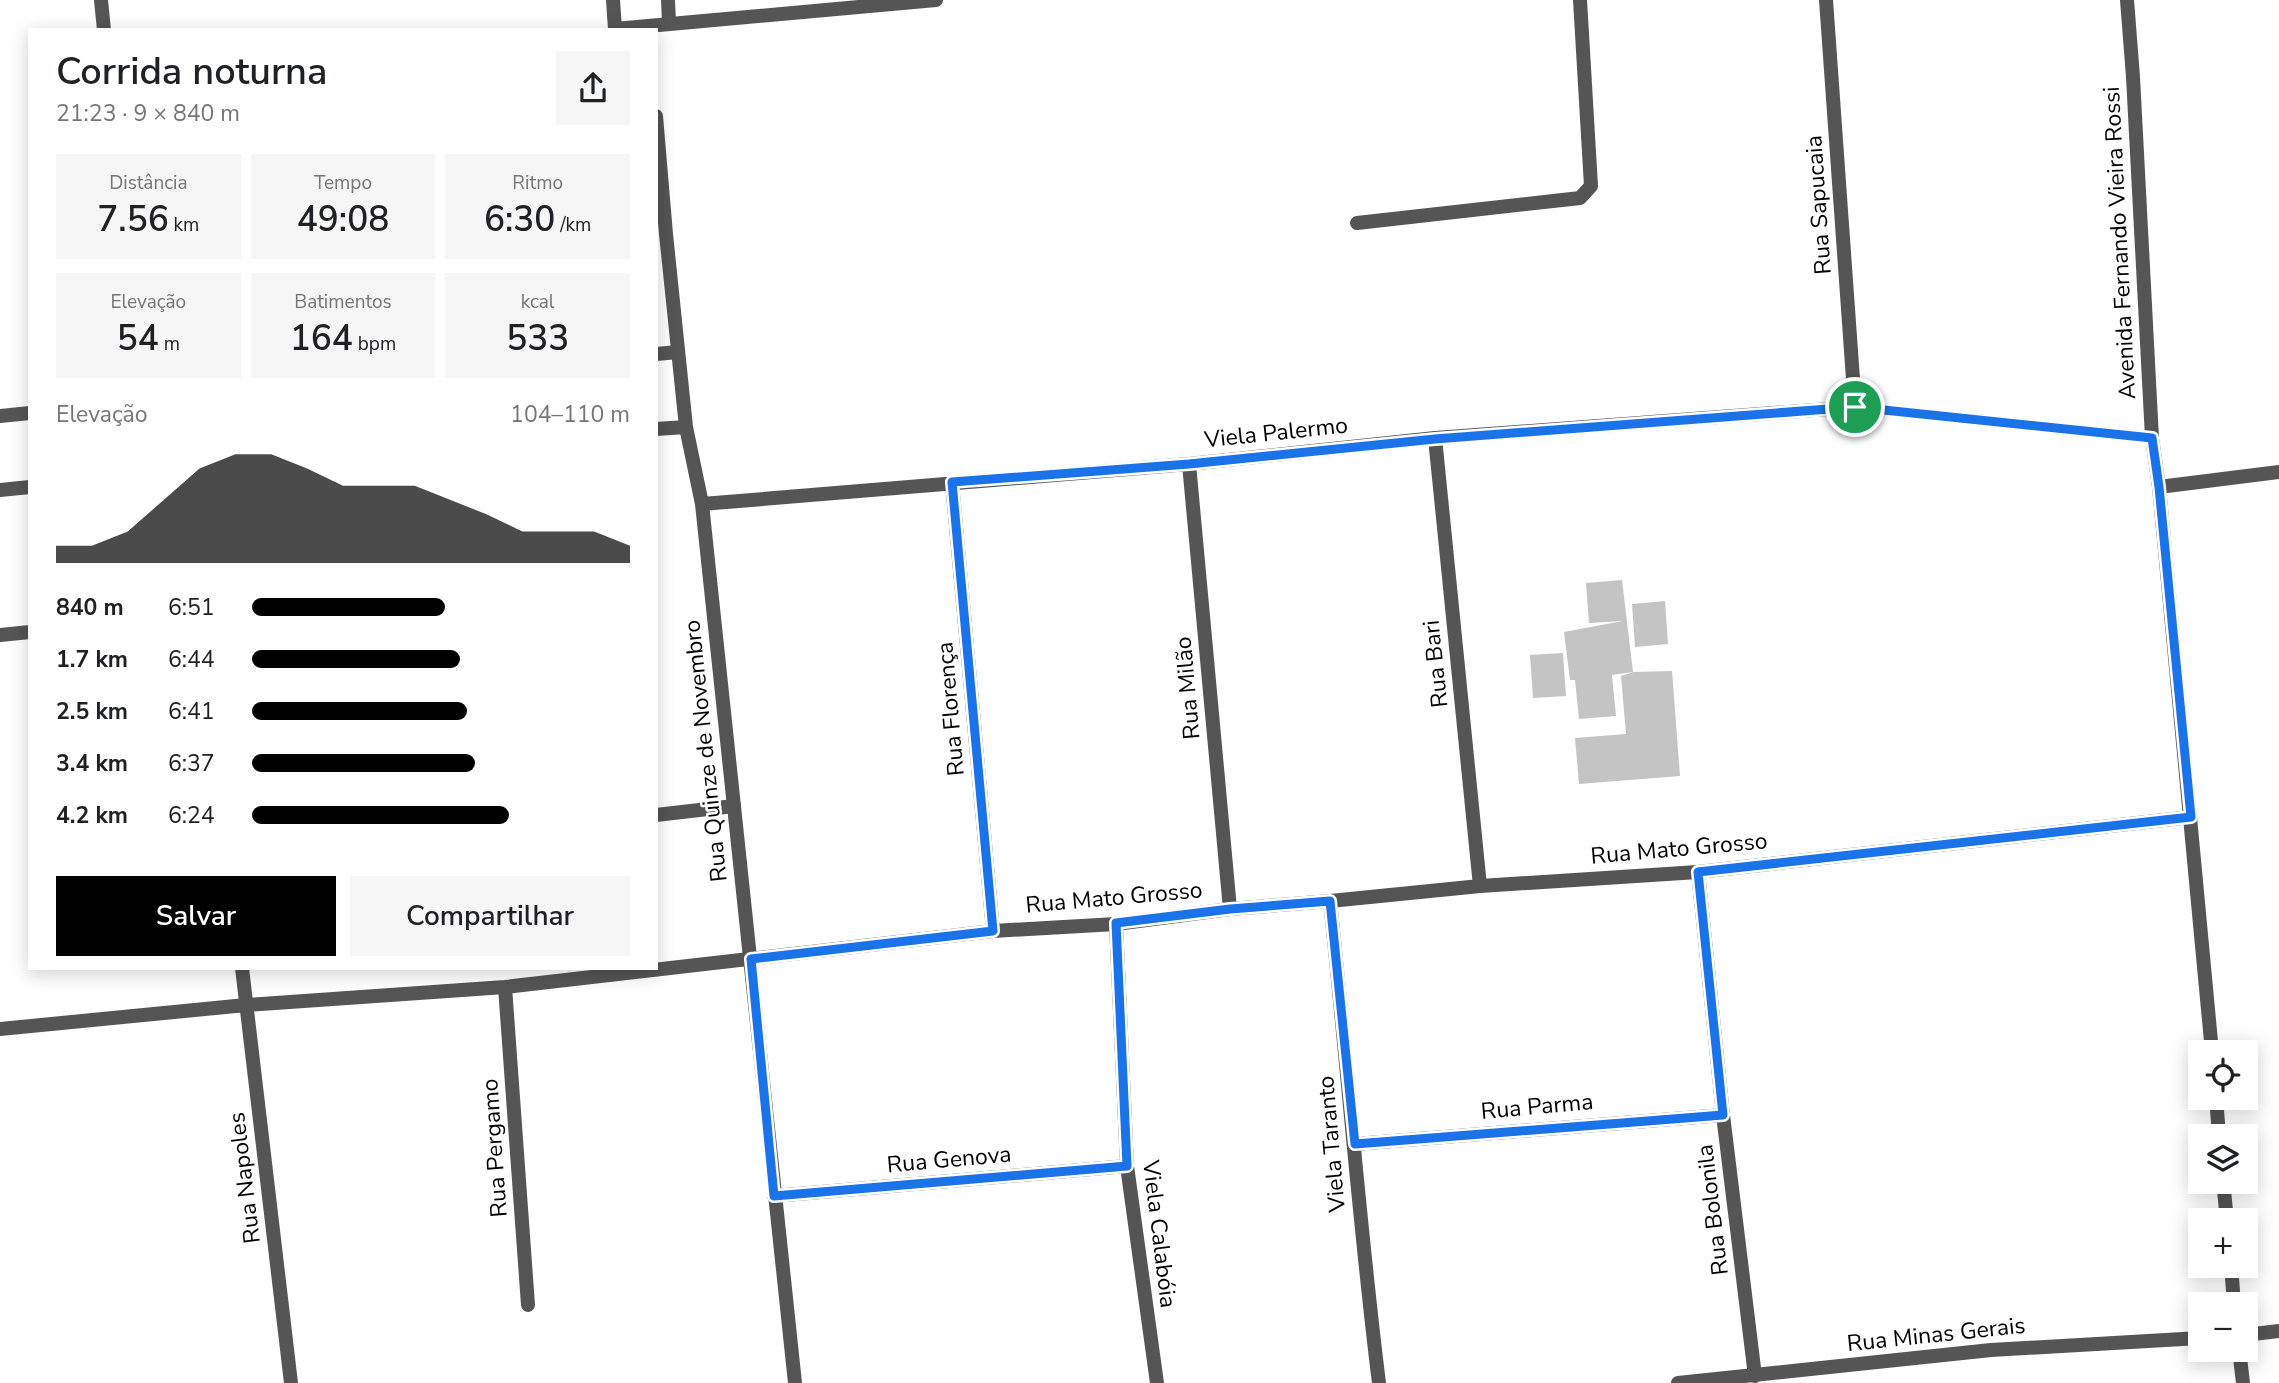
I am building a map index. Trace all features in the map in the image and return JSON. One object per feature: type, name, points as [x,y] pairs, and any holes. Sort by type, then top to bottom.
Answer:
[{"type":"street","points":[[101,0],[104,28]]},
{"type":"street","points":[[613,0],[615,28]]},
{"type":"street","points":[[668,0],[669,23]]},
{"type":"street","points":[[648,27],[936,0]]},
{"type":"street","points":[[1357,223],[1580,198],[1591,186],[1580,0]]},
{"type":"street","name":"Rua Sapucaia","points":[[1826,0],[1855,407]]},
{"type":"street","name":"Avenida Fernando Vieira Rossi","points":[[2127,0],[2152,438],[2159,487],[2211,1040]]},
{"type":"street","name":"Rua Quinze de Novembro","points":[[658,137],[686,427],[702,504],[795,1383]]},
{"type":"street","points":[[658,354],[678,352]]},
{"type":"street","name":"Viela Palermo","points":[[702,504],[1189,464],[1435,439],[1855,407]]},
{"type":"street","points":[[0,416],[28,413]]},
{"type":"street","points":[[658,429],[686,427]]},
{"type":"street","name":"Rua Bari","points":[[1435,439],[1480,886]]},
{"type":"street","name":"Rua Milão","points":[[1189,464],[1230,909]]},
{"type":"street","points":[[2159,487],[2279,472]]},
{"type":"street","name":"Rua Florença","points":[[952,482],[993,931]]},
{"type":"street","points":[[0,490],[28,487]]},
{"type":"street","points":[[0,635],[28,632]]},
{"type":"street","points":[[658,815],[734,806]]},
{"type":"street","name":"Rua Mato Grosso","points":[[658,970],[993,931],[1116,923],[1230,909],[1480,886],[1698,872],[2191,817]]},
{"type":"street","name":"Rua Bolonila","points":[[1698,872],[1723,1115],[1755,1376]]},
{"type":"street","name":"Viela Taranto","points":[[1330,901],[1366,1276],[1379,1383]]},
{"type":"street","name":"Viela Calabóia","points":[[1116,923],[1127,1166],[1157,1383]]},
{"type":"street","name":"Rua Napoles","points":[[242,970],[291,1383]]},
{"type":"street","name":"Rua Mato Grosso","points":[[0,1029],[246,1005],[505,987],[654,970]]},
{"type":"street","name":"Rua Pergamo","points":[[505,987],[528,1305]]},
{"type":"street","name":"Rua Parma","points":[[1355,1144],[1723,1115]]},
{"type":"street","name":"Rua Genova","points":[[774,1196],[1127,1166]]},
{"type":"street","points":[[2258,1333],[2279,1331]]},
{"type":"street","name":"Rua Minas Gerais","points":[[1678,1383],[1991,1350],[2188,1339]]},
{"type":"street","points":[[2241,1362],[2243,1383]]},
{"type":"path","points":[[1855,407],[2152,438]]},
{"type":"building","points":[[1622,580],[1633,672],[1612,675],[1616,716],[1579,719],[1575,680],[1570,680],[1564,632],[1623,621],[1589,623],[1586,583]]},
{"type":"building","points":[[1665,601],[1668,644],[1635,647],[1632,604]]},
{"type":"building","points":[[1563,653],[1566,696],[1533,698],[1530,655]]},
{"type":"building","points":[[1672,671],[1680,776],[1579,784],[1575,738],[1626,734],[1621,676],[1633,672]]},
{"type":"route","points":[[1855,407],[2152,438],[2191,817],[1698,872],[1723,1115],[1355,1144],[1330,901],[1230,909],[1116,923],[1127,1166],[774,1196],[751,959],[993,931],[952,482],[1189,464],[1435,439],[1855,407]]}]
